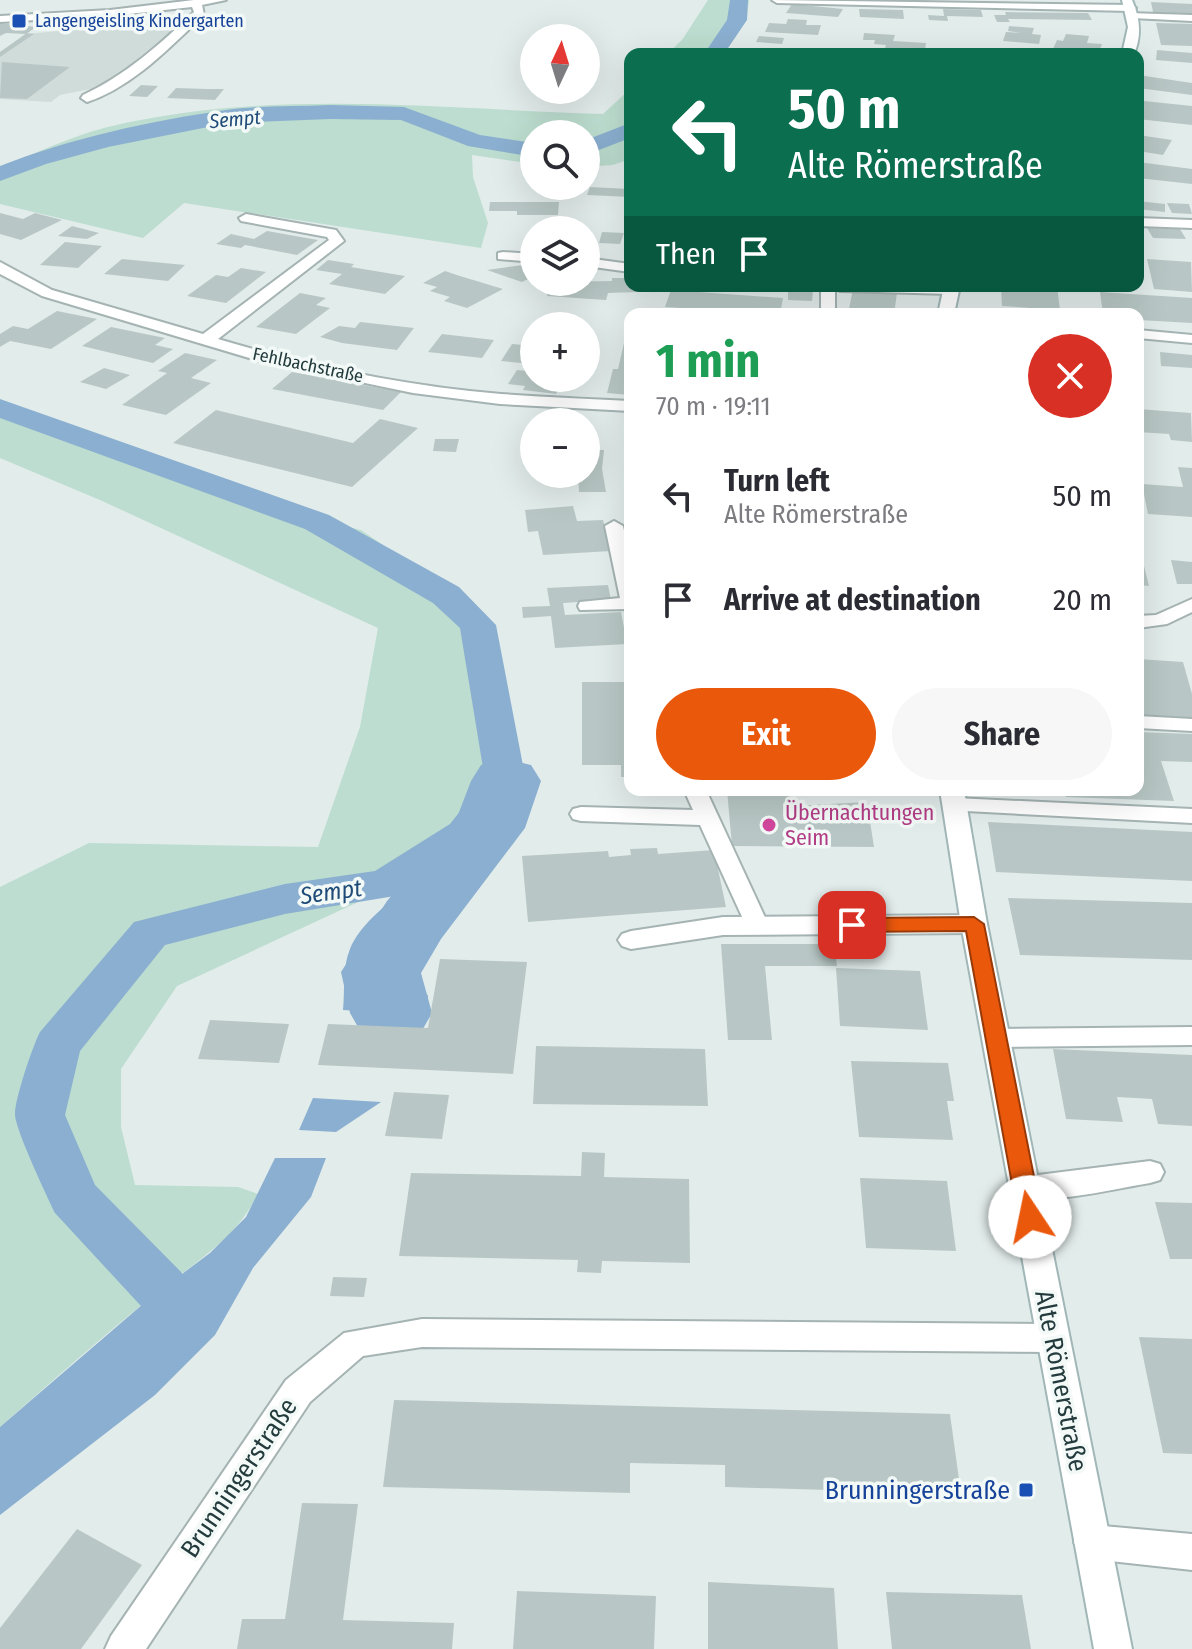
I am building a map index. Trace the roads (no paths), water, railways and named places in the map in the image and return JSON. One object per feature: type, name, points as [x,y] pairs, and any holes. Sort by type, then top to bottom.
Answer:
[{"type":"street","points":[[0,19],[110,13],[221,0]]},
{"type":"street","points":[[777,0],[1130,8],[1134,44],[1132,48]]},
{"type":"street","points":[[87,98],[112,88],[174,37],[200,13],[196,4]]},
{"type":"street","points":[[206,340],[337,238],[326,232],[246,218]]},
{"type":"street","points":[[1144,222],[1192,224]]},
{"type":"street","points":[[503,256],[520,257]]},
{"type":"street","points":[[600,264],[624,267]]},
{"type":"street","name":"Fehlbachstraße","points":[[0,266],[13,277],[47,293],[259,356],[413,388],[500,399],[624,406]]},
{"type":"street","name":"Alte Römerstraße","points":[[953,798],[974,924],[1113,1649]]},
{"type":"street","points":[[631,940],[723,926],[974,924]]},
{"type":"street","name":"Brunningerstraße","points":[[124,1649],[298,1391],[355,1343],[422,1333],[1053,1338]]},
{"type":"street","points":[[1092,1542],[1192,1552]]},
{"type":"lane","points":[[1130,8],[1192,18]]},
{"type":"lane","points":[[1144,335],[1192,339]]},
{"type":"lane","points":[[614,526],[624,573]]},
{"type":"lane","points":[[587,606],[624,602]]},
{"type":"lane","points":[[1144,621],[1160,620],[1192,605]]},
{"type":"lane","points":[[1144,722],[1192,725]]},
{"type":"lane","points":[[698,796],[757,926]]},
{"type":"lane","points":[[953,798],[1192,816]]},
{"type":"lane","points":[[581,814],[708,818]]},
{"type":"lane","points":[[996,1038],[1192,1036]]},
{"type":"lane","points":[[1024,1186],[1056,1186],[1150,1172]]},
{"type":"water","points":[[481,840],[481,867],[435,925],[421,952],[421,984],[428,996],[425,1015],[343,1010],[346,964],[350,949],[360,933],[373,917],[408,888]]},
{"type":"water","points":[[313,1098],[381,1102],[336,1132],[299,1130]]},
{"type":"water","points":[[275,1158],[326,1158],[311,1197],[253,1268],[215,1335],[155,1395],[0,1515],[0,1427],[150,1298],[210,1253],[246,1217]]},
{"type":"waterway","name":"Sempt","points":[[718,48],[737,20],[739,0]]},
{"type":"waterway","name":"Sempt","points":[[0,174],[38,159],[105,141],[228,116],[330,112],[404,114],[473,140]]},
{"type":"waterway","name":"Sempt","points":[[600,142],[624,132]]},
{"type":"waterway","name":"Sempt","points":[[476,141],[520,148]]},
{"type":"waterway","name":"Sempt","points":[[0,408],[317,522],[446,595],[478,625],[506,781],[465,834],[386,884],[285,899],[150,933],[57,1045],[40,1115],[74,1198],[161,1289],[183,1325],[173,1335]]},
{"type":"waterway","points":[[391,1013],[381,972],[414,920],[489,828],[506,781]]},
{"type":"place","name":"Langengeisling Kindergarten","points":[[19,21]]},
{"type":"place","name":"Übernachtungen Seim","points":[[769,825]]},
{"type":"place","name":"Brunningerstraße","points":[[1026,1490]]}]
